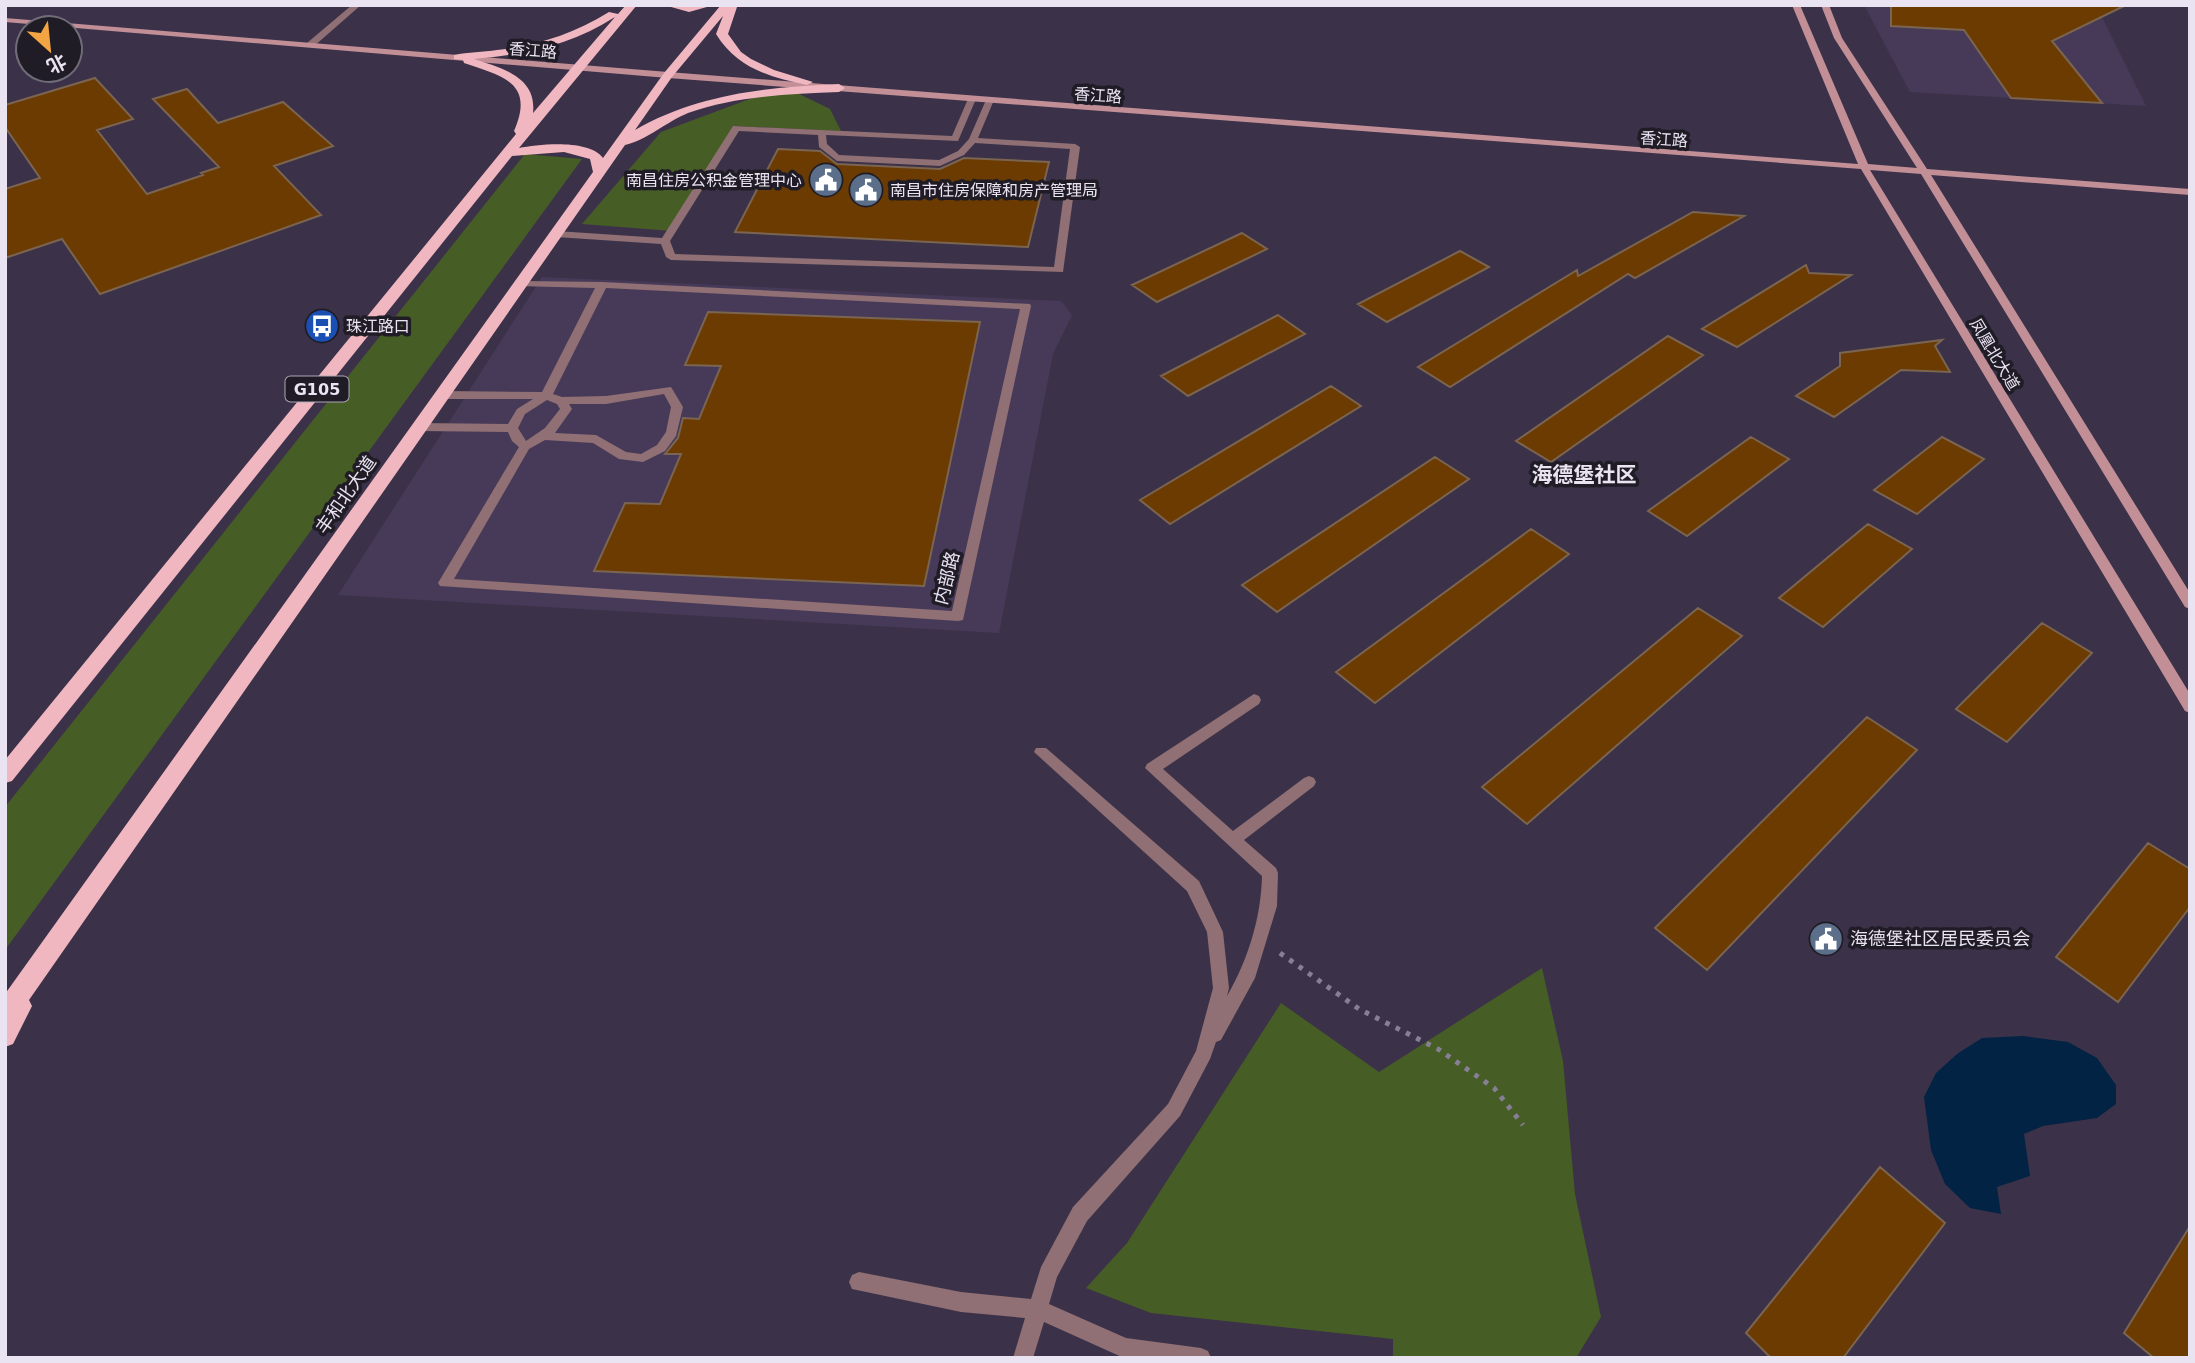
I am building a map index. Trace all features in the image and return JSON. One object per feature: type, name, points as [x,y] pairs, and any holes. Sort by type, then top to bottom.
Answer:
[{"type":"highway","points":[[458,57],[519,50],[579,35],[625,5]]},
{"type":"highway","name":"G105","points":[[5,775],[577,67],[632,5]]},
{"type":"highway","points":[[669,5],[689,9],[709,5]]},
{"type":"highway","name":"丰和北大道","points":[[5,1014],[668,75],[727,5]]},
{"type":"highway","points":[[733,5],[722,34],[726,43],[750,64],[773,75],[839,88]]},
{"type":"highway","points":[[458,57],[510,74],[523,85],[529,116],[508,153]]},
{"type":"highway","points":[[619,145],[665,119],[697,108],[776,90],[839,88]]},
{"type":"highway","points":[[508,153],[540,148],[584,151],[596,157],[599,173]]},
{"type":"highway","points":[[5,996],[40,965]]},
{"type":"highway","points":[[5,1036],[40,965]]},
{"type":"main road","name":"凤凰北大道","points":[[1796,5],[1865,169],[2190,707]]},
{"type":"main road","name":"凤凰北大道","points":[[1825,5],[1838,38],[1925,173],[2190,604]]},
{"type":"main road","name":"香江路","points":[[5,20],[1865,169],[2190,191]]},
{"type":"street","points":[[310,45],[357,5]]},
{"type":"street","points":[[955,139],[972,99]]},
{"type":"street","points":[[822,132],[822,145],[837,158],[940,163],[961,153],[973,140],[990,100]]},
{"type":"street","points":[[736,128],[955,139],[1075,147],[1059,270],[671,257],[667,238],[736,128]]},
{"type":"street","points":[[558,231],[667,238]]},
{"type":"street","name":"内部路","points":[[521,284],[602,285],[1026,306],[958,616],[445,583],[525,446]]},
{"type":"street","points":[[512,428],[521,412],[546,396],[602,285]]},
{"type":"street","points":[[442,395],[546,396],[561,401],[606,400],[667,390],[677,407],[672,433],[661,447],[643,458],[623,456],[596,439],[545,436]]},
{"type":"street","points":[[512,428],[516,438],[525,446],[545,436],[560,423],[566,409],[561,401]]},
{"type":"street","points":[[420,427],[512,428]]},
{"type":"street","points":[[1023,1358],[1048,1274],[1080,1214],[1174,1110],[1247,978],[1269,906],[1270,873],[1152,768],[1254,700]]},
{"type":"street","points":[[1041,752],[1193,886],[1215,932],[1221,989],[1204,1053]]},
{"type":"street","points":[[1233,840],[1309,782]]},
{"type":"street","points":[[859,1282],[961,1302],[1037,1309],[1125,1348],[1201,1358]]},
{"type":"path","points":[[1259,938],[1359,1009],[1438,1049],[1494,1088],[1523,1125]]},
{"type":"shaded area","points":[[1864,5],[2096,5],[2146,106],[1910,92]]},
{"type":"shaded area","points":[[542,277],[1061,301],[1072,315],[1053,354],[999,633],[338,595]]},
{"type":"green space","points":[[793,91],[830,109],[841,131],[733,126],[672,231],[582,224],[661,132],[755,97]]},
{"type":"green space","points":[[525,154],[582,159],[5,950],[5,807]]},
{"type":"green space","points":[[1542,968],[1563,1061],[1575,1194],[1601,1317],[1576,1358],[1393,1358],[1393,1339],[1151,1313],[1086,1288],[1127,1243],[1281,1003],[1379,1072]]},
{"type":"water","points":[[2023,1036],[2068,1042],[2097,1058],[2116,1085],[2116,1104],[2097,1118],[2043,1126],[2024,1134],[2030,1176],[1997,1187],[2001,1214],[1970,1208],[1945,1184],[1931,1150],[1924,1097],[1936,1073],[1957,1054],[1982,1038]]},
{"type":"building","points":[[1891,5],[2126,5],[2052,41],[2102,103],[2011,98],[1964,30],[1891,26]]},
{"type":"building","points":[[95,78],[133,119],[97,130],[147,194],[219,167],[153,99],[187,89],[218,123],[283,102],[333,146],[274,166],[321,215],[100,294],[62,239],[5,258],[5,189],[40,178],[5,127],[5,105],[75,84],[84,84],[84,81]]},
{"type":"building","points":[[778,149],[820,151],[837,164],[940,169],[964,158],[1049,162],[1028,247],[735,232]]},
{"type":"building","points":[[1693,212],[1744,216],[1635,278],[1628,274],[1450,387],[1418,367],[1577,270],[1578,276]]},
{"type":"building","points":[[1242,233],[1267,249],[1157,302],[1132,285]]},
{"type":"building","points":[[1460,251],[1489,267],[1387,322],[1358,304]]},
{"type":"building","points":[[1806,265],[1809,273],[1851,275],[1737,347],[1702,329]]},
{"type":"building","points":[[708,312],[980,322],[924,586],[594,571],[625,503],[660,504],[681,454],[665,454],[678,438],[683,418],[699,419],[721,366],[685,365]]},
{"type":"building","points":[[1278,315],[1305,334],[1188,396],[1161,376]]},
{"type":"building","points":[[1668,336],[1703,355],[1551,462],[1516,441]]},
{"type":"building","points":[[1942,340],[1935,346],[1950,372],[1901,370],[1834,417],[1796,396],[1840,366],[1840,353]]},
{"type":"building","points":[[1331,386],[1361,406],[1170,524],[1140,500]]},
{"type":"building","points":[[1751,437],[1789,459],[1687,536],[1648,511]]},
{"type":"building","points":[[1942,437],[1984,459],[1917,514],[1874,490]]},
{"type":"building","points":[[1435,457],[1469,479],[1277,612],[1242,585]]},
{"type":"building","points":[[1868,524],[1912,549],[1823,627],[1779,598]]},
{"type":"building","points":[[1531,529],[1569,554],[1375,703],[1336,672]]},
{"type":"building","points":[[1698,608],[1742,636],[1527,824],[1482,787]]},
{"type":"building","points":[[2042,623],[2092,653],[2007,742],[1956,709]]},
{"type":"building","points":[[1867,717],[1917,750],[1707,970],[1655,928]]},
{"type":"building","points":[[2148,843],[2190,869],[2190,907],[2118,1002],[2056,957]]},
{"type":"building","points":[[1880,1167],[1945,1223],[1843,1358],[1771,1358],[1746,1333]]},
{"type":"building","points":[[2190,1226],[2190,1358],[2154,1358],[2124,1333]]},
{"type":"place","name":"南昌住房公积金管理中心","points":[[826,180]]},
{"type":"place","name":"南昌市住房保障和房产管理局","points":[[866,190]]},
{"type":"place","name":"珠江路口","points":[[322,326]]},
{"type":"place","name":"海德堡社区居民委员会","points":[[1826,939]]},
{"type":"district","name":"海德堡社区","points":[[1584,475]]}]
